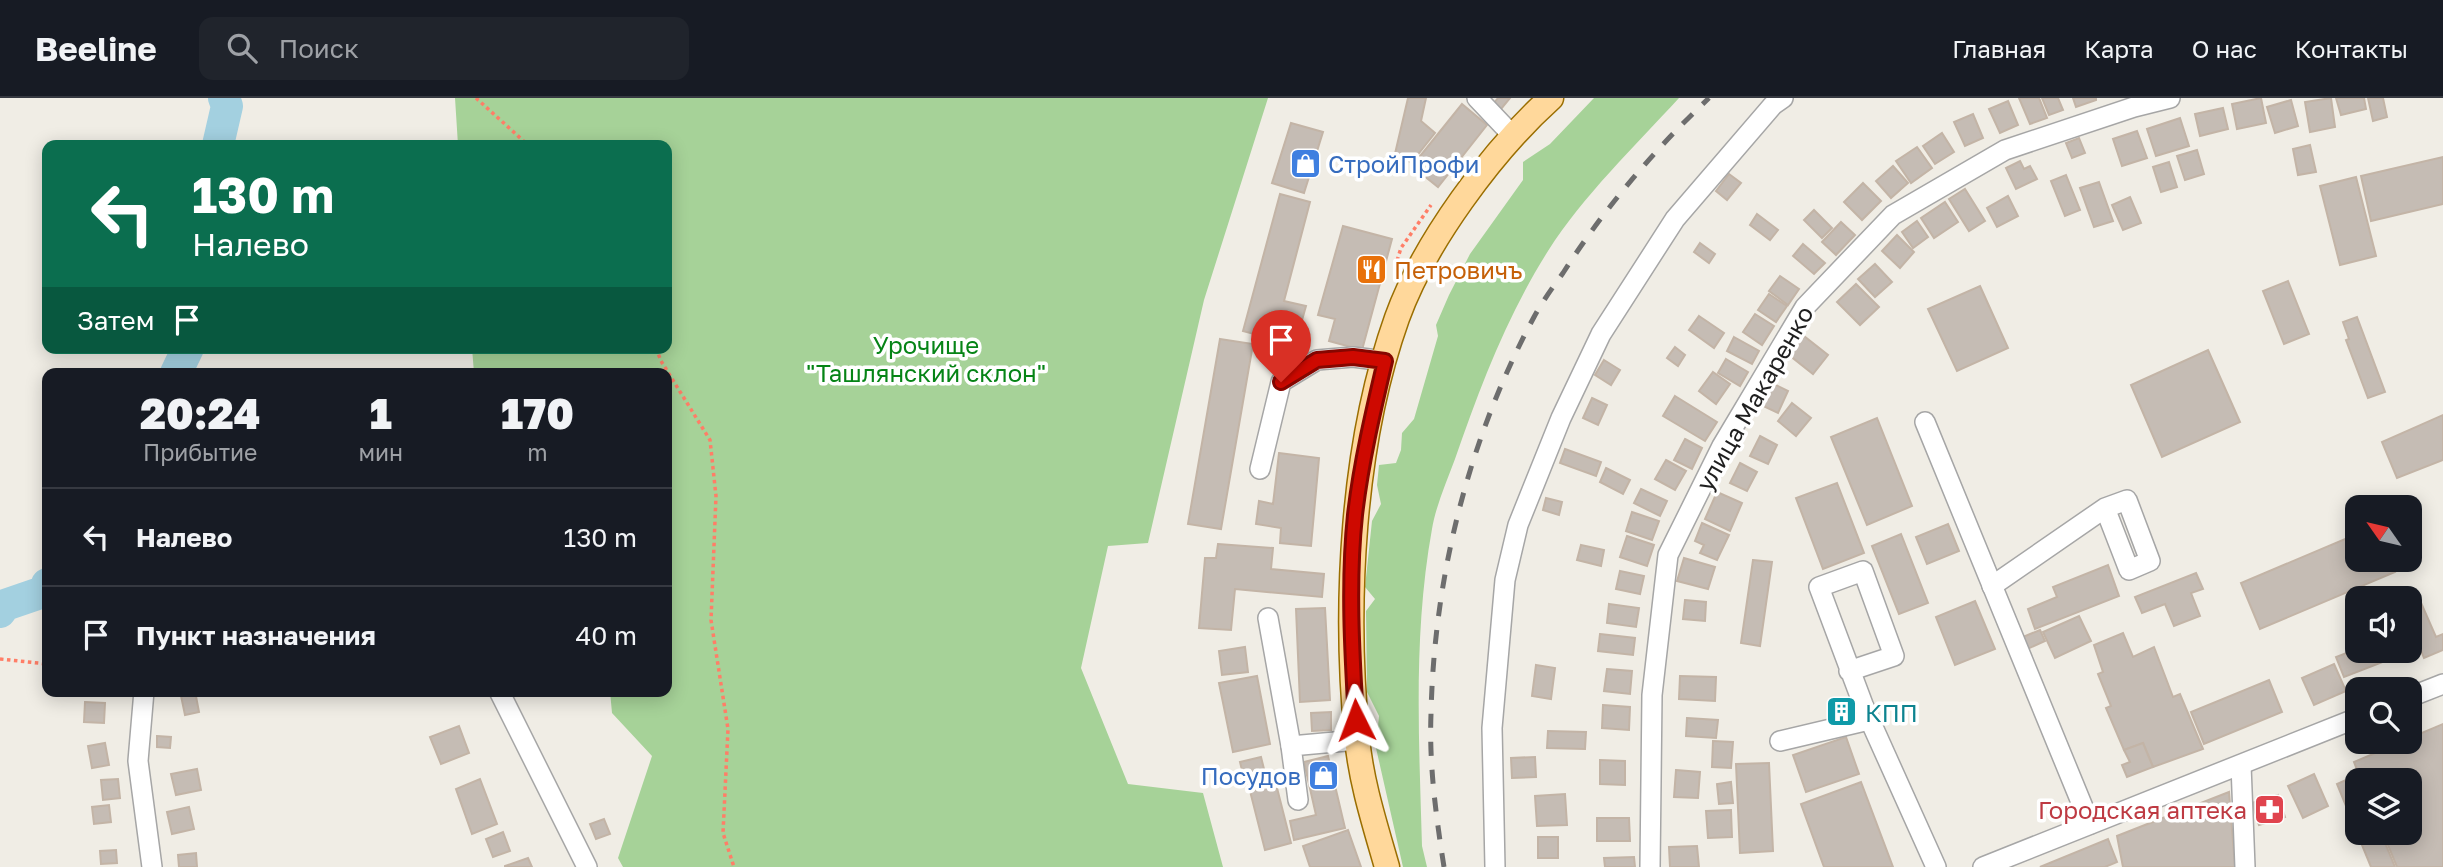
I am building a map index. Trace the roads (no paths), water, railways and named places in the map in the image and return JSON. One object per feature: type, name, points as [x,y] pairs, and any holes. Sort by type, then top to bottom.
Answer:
[{"type":"main road","points":[[1387,867],[1369,804],[1357,740],[1352,597],[1355,516],[1371,419],[1398,318],[1440,231],[1514,137],[1551,98]]},
{"type":"street","points":[[1477,98],[1514,137]]},
{"type":"street","points":[[1495,867],[1492,728],[1505,580],[1518,525],[1561,418],[1601,334],[1675,219],[1773,104],[1783,98]]},
{"type":"street","name":"улица Макаренко","points":[[1650,867],[1652,695],[1668,555],[1722,446],[1805,307],[1893,215],[2005,149],[2170,98]]},
{"type":"street","points":[[1260,469],[1281,382],[1317,360],[1353,357],[1385,361]]},
{"type":"street","points":[[1925,422],[2090,824]]},
{"type":"street","points":[[1992,586],[2105,508]]},
{"type":"street","points":[[1849,671],[1894,656],[1863,571],[1819,587],[1849,671],[1869,720],[1936,867]]},
{"type":"street","points":[[1268,618],[1298,800]]},
{"type":"street","points":[[2422,692],[2443,684]]},
{"type":"street","points":[[143,697],[138,761],[152,867]]},
{"type":"street","points":[[502,697],[587,867]]},
{"type":"street","points":[[1780,741],[1869,720]]},
{"type":"street","points":[[1983,867],[2345,723]]},
{"type":"street","points":[[1291,746],[1357,740]]},
{"type":"street","points":[[2241,765],[2245,867]]},
{"type":"waterway","points":[[219,140],[227,106],[224,98]]},
{"type":"waterway","points":[[178,368],[185,354]]},
{"type":"waterway","points":[[0,612],[5,605],[42,592]]},
{"type":"railway","points":[[1444,867],[1431,752],[1434,662],[1448,560],[1474,459],[1511,363],[1544,300],[1630,181],[1709,98]]},
{"type":"place","name":"СтройПрофи","points":[[1305,163]]},
{"type":"place","name":"Петровичъ","points":[[1371,269]]},
{"type":"place","name":"КПП","points":[[1842,712]]},
{"type":"place","name":"Посудов","points":[[1324,775]]},
{"type":"place","name":"Городская аптека","points":[[2270,809]]},
{"type":"park label","name":"Урочище \"Ташлянский склон\"","points":[[926,358]]}]
